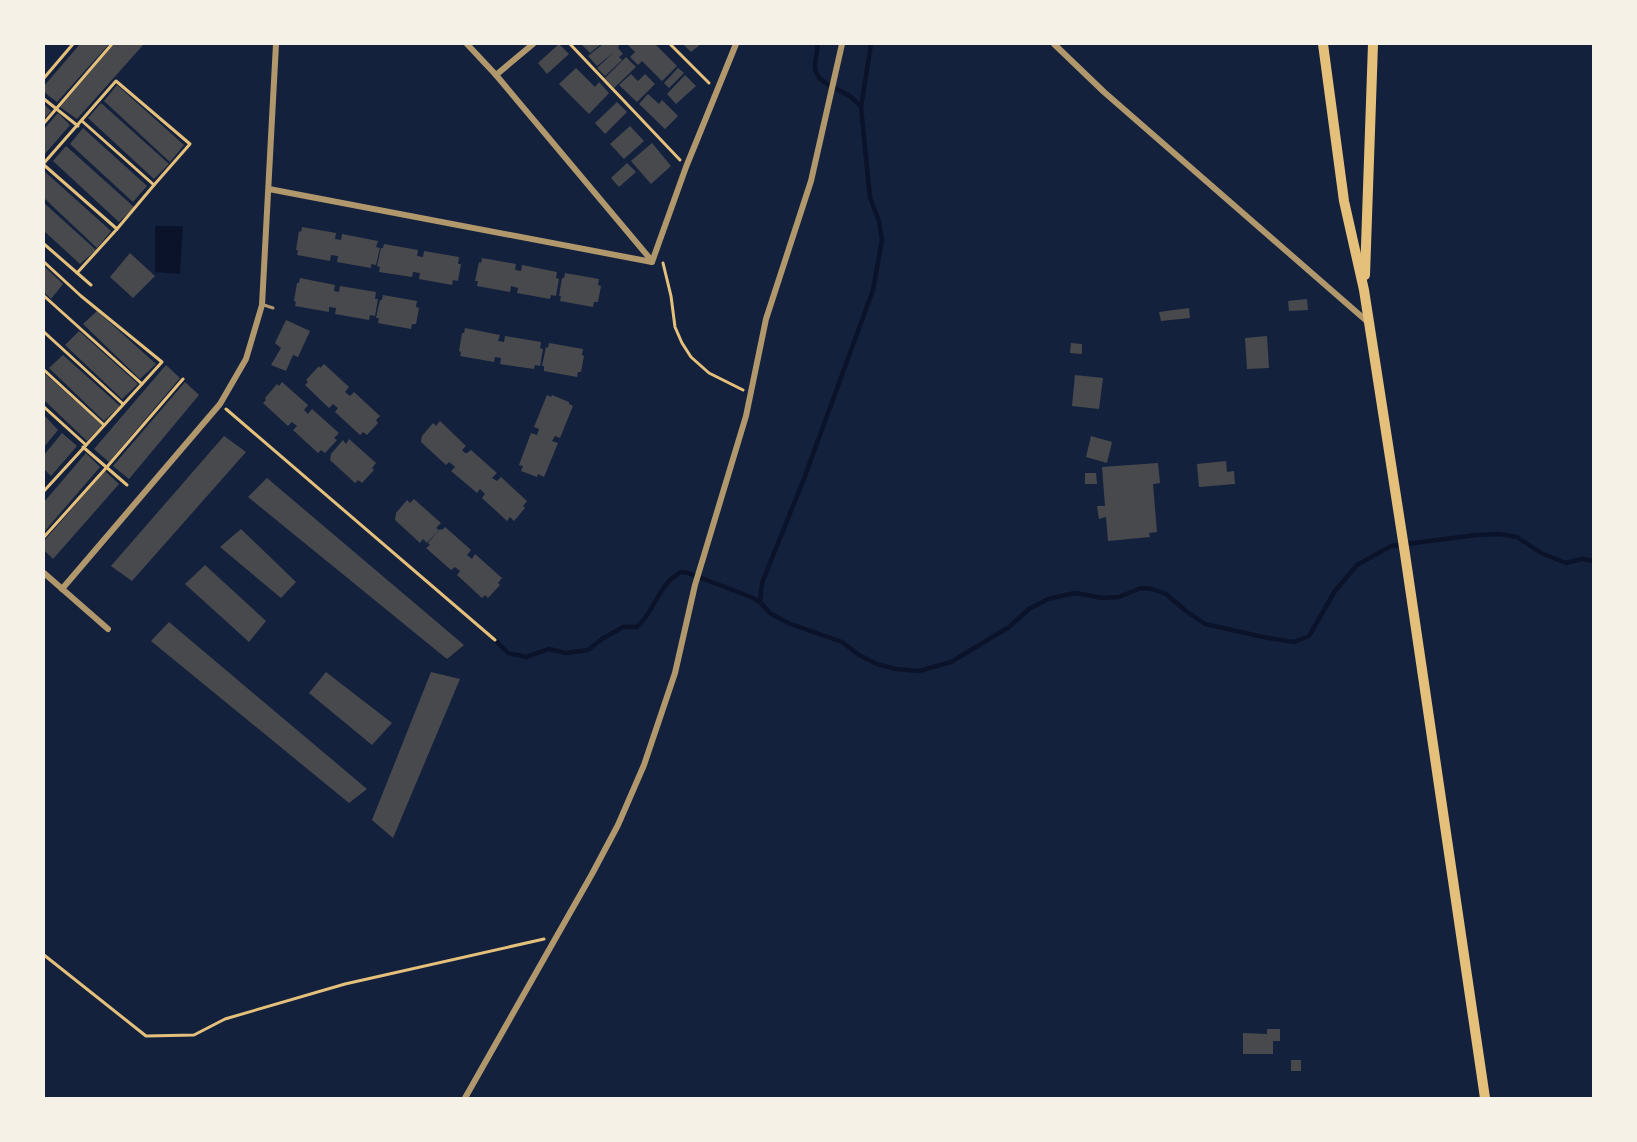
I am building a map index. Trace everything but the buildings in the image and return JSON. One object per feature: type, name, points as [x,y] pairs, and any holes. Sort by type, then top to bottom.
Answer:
[{"type":"main road","points":[[1323,44],[1344,201],[1364,290],[1405,554],[1485,1098]]},
{"type":"main road","points":[[1364,290],[1373,44]]},
{"type":"street","points":[[62,589],[220,404],[246,359],[262,305],[276,44]]},
{"type":"street","points":[[467,44],[496,75],[652,262]]},
{"type":"street","points":[[496,75],[533,44]]},
{"type":"street","points":[[652,262],[686,167],[736,44]]},
{"type":"street","points":[[465,1098],[618,825],[644,765],[675,673],[695,585],[746,416],[766,319],[811,181],[842,44]]},
{"type":"street","points":[[1054,44],[1104,92],[1369,323]]},
{"type":"street","points":[[269,189],[652,262]]},
{"type":"street","points":[[44,573],[108,629]]},
{"type":"lane","points":[[262,305],[273,308]]},
{"type":"path","points":[[44,78],[73,44]]},
{"type":"path","points":[[44,123],[112,44]]},
{"type":"path","points":[[570,44],[686,167]]},
{"type":"path","points":[[670,44],[717,91]]},
{"type":"path","points":[[77,273],[117,229],[190,144],[116,81],[44,164],[117,229]]},
{"type":"path","points":[[44,99],[78,126]]},
{"type":"path","points":[[82,121],[154,185]]},
{"type":"path","points":[[44,244],[91,285]]},
{"type":"path","points":[[658,247],[671,296],[675,327],[691,357],[709,373],[739,389],[751,391]]},
{"type":"path","points":[[44,262],[81,296],[162,362],[44,491]]},
{"type":"path","points":[[44,296],[142,384]]},
{"type":"path","points":[[44,332],[123,404]]},
{"type":"path","points":[[44,370],[104,425]]},
{"type":"path","points":[[44,537],[183,379]]},
{"type":"path","points":[[220,404],[495,640]]},
{"type":"path","points":[[44,407],[106,468],[127,485]]},
{"type":"path","points":[[44,955],[146,1036],[194,1035],[225,1018],[345,984],[557,936]]},
{"type":"water","points":[[155,226],[183,226],[180,274],[155,272]]},
{"type":"waterway","points":[[760,602],[762,583],[805,476],[873,290],[882,240],[879,221],[870,198],[861,107],[851,97],[826,84],[818,76],[815,65],[817,44]]},
{"type":"waterway","points":[[861,107],[871,44]]},
{"type":"waterway","points":[[495,640],[508,653],[526,657],[549,649],[566,653],[588,650],[623,627],[637,627],[649,613],[667,583],[681,572],[751,597],[760,602],[770,613],[788,623],[842,642],[859,655],[877,664],[896,669],[919,671],[951,662],[1009,627],[1029,609],[1048,599],[1075,593],[1103,598],[1119,597],[1141,588],[1152,589],[1166,594],[1205,624],[1294,642],[1309,636],[1335,591],[1357,565],[1391,546],[1499,534],[1517,537],[1541,553],[1566,563],[1582,559],[1594,561]]}]
